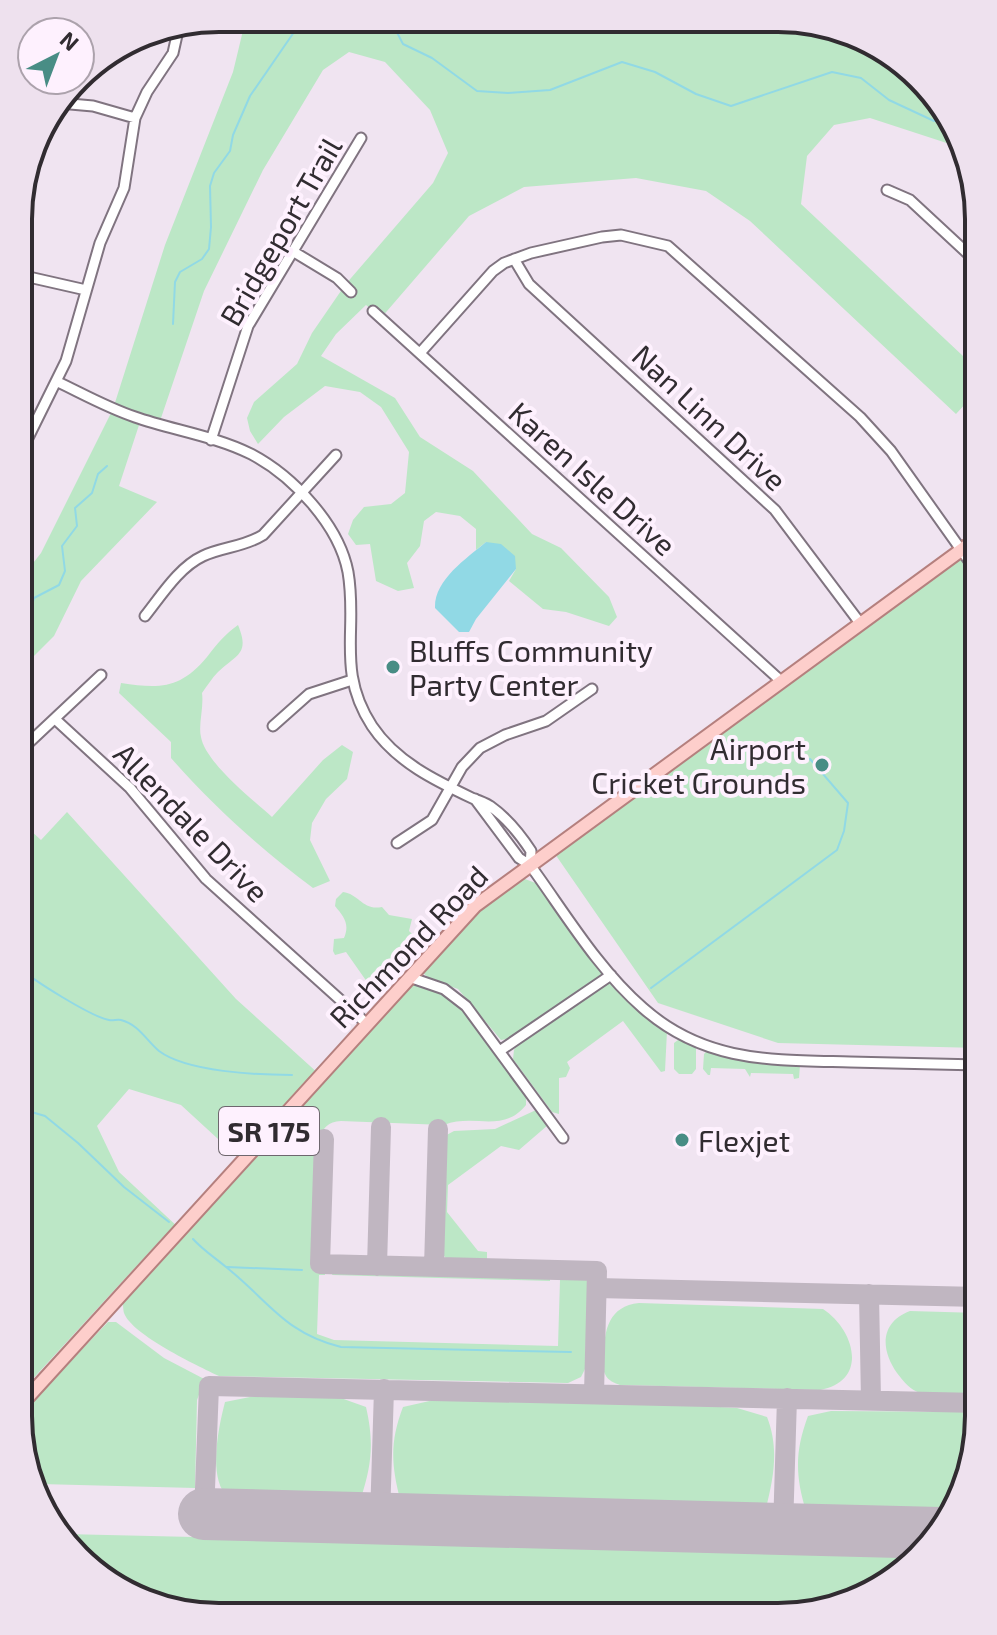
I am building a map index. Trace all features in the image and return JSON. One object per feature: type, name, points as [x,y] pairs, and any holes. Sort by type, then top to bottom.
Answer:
[{"type":"main road","name":"Richmond Road","points":[[32,1393],[475,906],[965,548]]},
{"type":"street","points":[[32,431],[58,382],[105,229],[126,182],[135,118],[147,92],[173,53],[176,37]]},
{"type":"street","points":[[72,104],[93,106],[135,118]]},
{"type":"street","name":"Bridgeport Trail","points":[[211,440],[248,326],[361,138]]},
{"type":"street","points":[[887,190],[910,200],[965,251]]},
{"type":"street","points":[[420,353],[493,271],[514,259],[621,235],[668,246],[860,417],[891,451],[965,554]]},
{"type":"street","points":[[294,252],[337,278],[351,292]]},
{"type":"street","name":"Nan Linn Drive","points":[[514,259],[529,284],[775,510],[860,623]]},
{"type":"street","points":[[32,278],[86,290]]},
{"type":"street","name":"Karen Isle Drive","points":[[373,311],[781,681]]},
{"type":"street","points":[[58,382],[134,417],[241,450],[262,460],[302,494],[328,525],[346,565],[348,648],[352,680],[363,711],[388,746],[410,765],[502,815],[531,851],[530,865],[611,975],[641,1007],[672,1030],[725,1053],[768,1060],[965,1065]]},
{"type":"street","points":[[145,616],[191,564],[211,553],[256,539],[336,455]]},
{"type":"street","points":[[32,740],[101,675]]},
{"type":"street","points":[[273,726],[309,694],[352,680]]},
{"type":"street","points":[[397,843],[428,824],[467,760],[480,748],[505,735],[552,719],[592,689]]},
{"type":"street","name":"Allendale Drive","points":[[55,719],[130,788],[206,879],[367,1024]]},
{"type":"street","points":[[501,1050],[611,975]]},
{"type":"street","points":[[409,977],[456,996],[501,1050],[563,1138]]},
{"type":"green space","points":[[243,32],[778,32],[827,38],[850,46],[872,57],[910,87],[940,125],[949,144],[870,118],[834,125],[807,156],[801,204],[965,358],[965,404],[956,414],[750,221],[706,191],[636,178],[524,187],[469,216],[381,318],[366,305],[336,334],[321,356],[395,398],[420,437],[473,471],[532,534],[561,548],[609,597],[617,617],[609,626],[566,612],[543,609],[509,581],[516,569],[486,542],[476,550],[476,529],[460,516],[436,512],[424,521],[420,546],[407,563],[414,588],[398,591],[376,581],[370,544],[356,545],[348,534],[353,520],[364,507],[391,504],[405,493],[409,452],[381,407],[360,392],[325,386],[284,417],[258,444],[247,418],[254,402],[297,364],[312,333],[345,285],[433,183],[448,153],[430,110],[385,62],[349,52],[323,70],[263,170],[204,291],[159,424],[141,419],[119,486],[157,502],[81,581],[54,636],[32,658],[32,564],[41,553],[113,409],[165,245],[233,72]]},
{"type":"green space","name":"Airport Cricket Grounds","points":[[962,550],[965,556],[965,1048],[778,1043],[658,1003],[555,854]]},
{"type":"green space","points":[[238,625],[243,642],[240,653],[216,674],[202,693],[201,737],[204,747],[220,769],[272,817],[323,760],[342,745],[353,752],[347,779],[326,799],[312,823],[310,840],[330,881],[313,888],[257,843],[204,794],[171,758],[171,742],[119,693],[121,683],[158,686],[178,681],[197,668]]},
{"type":"green space","points":[[67,812],[236,999],[320,1075],[242,1161],[181,1105],[129,1089],[97,1126],[119,1172],[180,1229],[172,1238],[164,1236],[32,1380],[32,832],[41,840]]},
{"type":"green space","points":[[518,880],[538,884],[602,971],[601,975],[512,1038],[501,1040],[458,989],[430,979],[423,973],[426,966],[485,904]]},
{"type":"green space","points":[[343,892],[370,907],[382,907],[389,915],[412,919],[409,931],[422,943],[419,953],[372,989],[346,952],[335,955],[333,951],[334,939],[344,938],[346,933],[345,921],[335,906],[336,899]]},
{"type":"green space","points":[[613,982],[667,1031],[665,1071],[661,1072],[623,1021],[567,1062],[570,1068],[566,1077],[559,1078],[559,1114],[552,1112],[513,1059],[514,1050],[518,1042]]},
{"type":"green space","points":[[414,984],[425,985],[455,999],[526,1093],[526,1105],[517,1114],[498,1121],[444,1125],[341,1121],[325,1128],[320,1139],[318,1265],[325,1268],[325,1275],[319,1275],[317,1334],[334,1340],[558,1346],[560,1280],[568,1274],[585,1274],[588,1282],[585,1369],[581,1377],[568,1383],[219,1376],[139,1331],[124,1313],[123,1300],[406,988]]},
{"type":"green space","points":[[682,1037],[696,1045],[696,1069],[692,1074],[679,1074],[674,1069],[674,1043]]},
{"type":"green space","points":[[708,1050],[800,1065],[799,1078],[794,1079],[793,1074],[751,1073],[750,1077],[745,1069],[711,1068],[708,1075],[703,1069],[704,1054]]},
{"type":"green space","points":[[536,1110],[548,1125],[519,1150],[501,1146],[448,1185],[447,1212],[478,1251],[487,1252],[487,1265],[448,1261],[441,1252],[441,1138],[454,1131],[495,1129]]},
{"type":"green space","points":[[339,1268],[544,1273],[550,1281],[332,1275]]},
{"type":"green space","points":[[639,1303],[823,1309],[843,1329],[849,1341],[851,1366],[836,1385],[820,1390],[620,1385],[610,1380],[604,1372],[607,1328],[621,1309]]},
{"type":"green space","points":[[910,1311],[965,1313],[965,1394],[921,1393],[902,1380],[886,1346],[888,1330],[900,1316]]},
{"type":"green space","points":[[108,1322],[116,1322],[164,1358],[208,1381],[197,1400],[195,1488],[45,1484],[32,1429],[32,1401]]},
{"type":"green space","points":[[255,1396],[338,1397],[366,1407],[371,1453],[361,1498],[228,1497],[222,1489],[216,1465],[225,1402]]},
{"type":"green space","points":[[434,1400],[638,1402],[737,1408],[767,1417],[774,1462],[766,1508],[400,1499],[393,1453],[403,1407]]},
{"type":"green space","points":[[831,1411],[965,1412],[965,1429],[955,1476],[938,1514],[806,1511],[798,1474],[799,1452],[808,1416]]},
{"type":"green space","points":[[195,1530],[909,1549],[872,1578],[850,1589],[791,1603],[219,1603],[170,1597],[147,1589],[105,1564],[75,1534],[194,1537]]},
{"type":"water","points":[[486,542],[501,544],[515,556],[516,569],[469,632],[459,632],[435,608],[436,598],[445,579]]},
{"type":"waterway","points":[[173,324],[175,282],[180,272],[202,259],[209,249],[210,186],[214,173],[230,151],[233,135],[250,96],[294,32]]},
{"type":"waterway","points":[[397,32],[403,44],[432,58],[477,91],[508,93],[550,90],[622,62],[655,72],[696,94],[731,106],[832,72],[861,78],[889,100],[937,121]]},
{"type":"waterway","points":[[32,605],[34,598],[59,585],[65,571],[62,546],[77,526],[75,508],[92,493],[98,474],[107,466]]},
{"type":"waterway","points":[[651,988],[837,850],[844,831],[848,803],[810,759]]},
{"type":"waterway","points":[[32,977],[90,1012],[132,1025],[159,1051],[171,1058],[223,1071],[292,1075]]},
{"type":"waterway","points":[[32,1112],[45,1116],[124,1187],[169,1222]]},
{"type":"waterway","points":[[193,1239],[291,1324],[321,1341],[341,1347],[571,1352]]},
{"type":"waterway","points":[[227,1267],[302,1270]]},
{"type":"taxiway","points":[[377,1266],[381,1127]]},
{"type":"taxiway","points":[[434,1267],[438,1129]]},
{"type":"taxiway","points":[[324,1139],[320,1264],[597,1271],[594,1394]]},
{"type":"taxiway","points":[[597,1288],[965,1297]]},
{"type":"taxiway","points":[[869,1294],[871,1400]]},
{"type":"taxiway","points":[[204,1514],[209,1386],[965,1403]]},
{"type":"taxiway","points":[[380,1518],[384,1389]]},
{"type":"taxiway","points":[[783,1529],[787,1398]]},
{"type":"runway","points":[[204,1514],[924,1533]]},
{"type":"place","name":"Bluffs Community Party Center","points":[[393,667]]},
{"type":"place","name":"Airport Cricket Grounds","points":[[822,765]]},
{"type":"place","name":"Flexjet","points":[[682,1140]]}]
